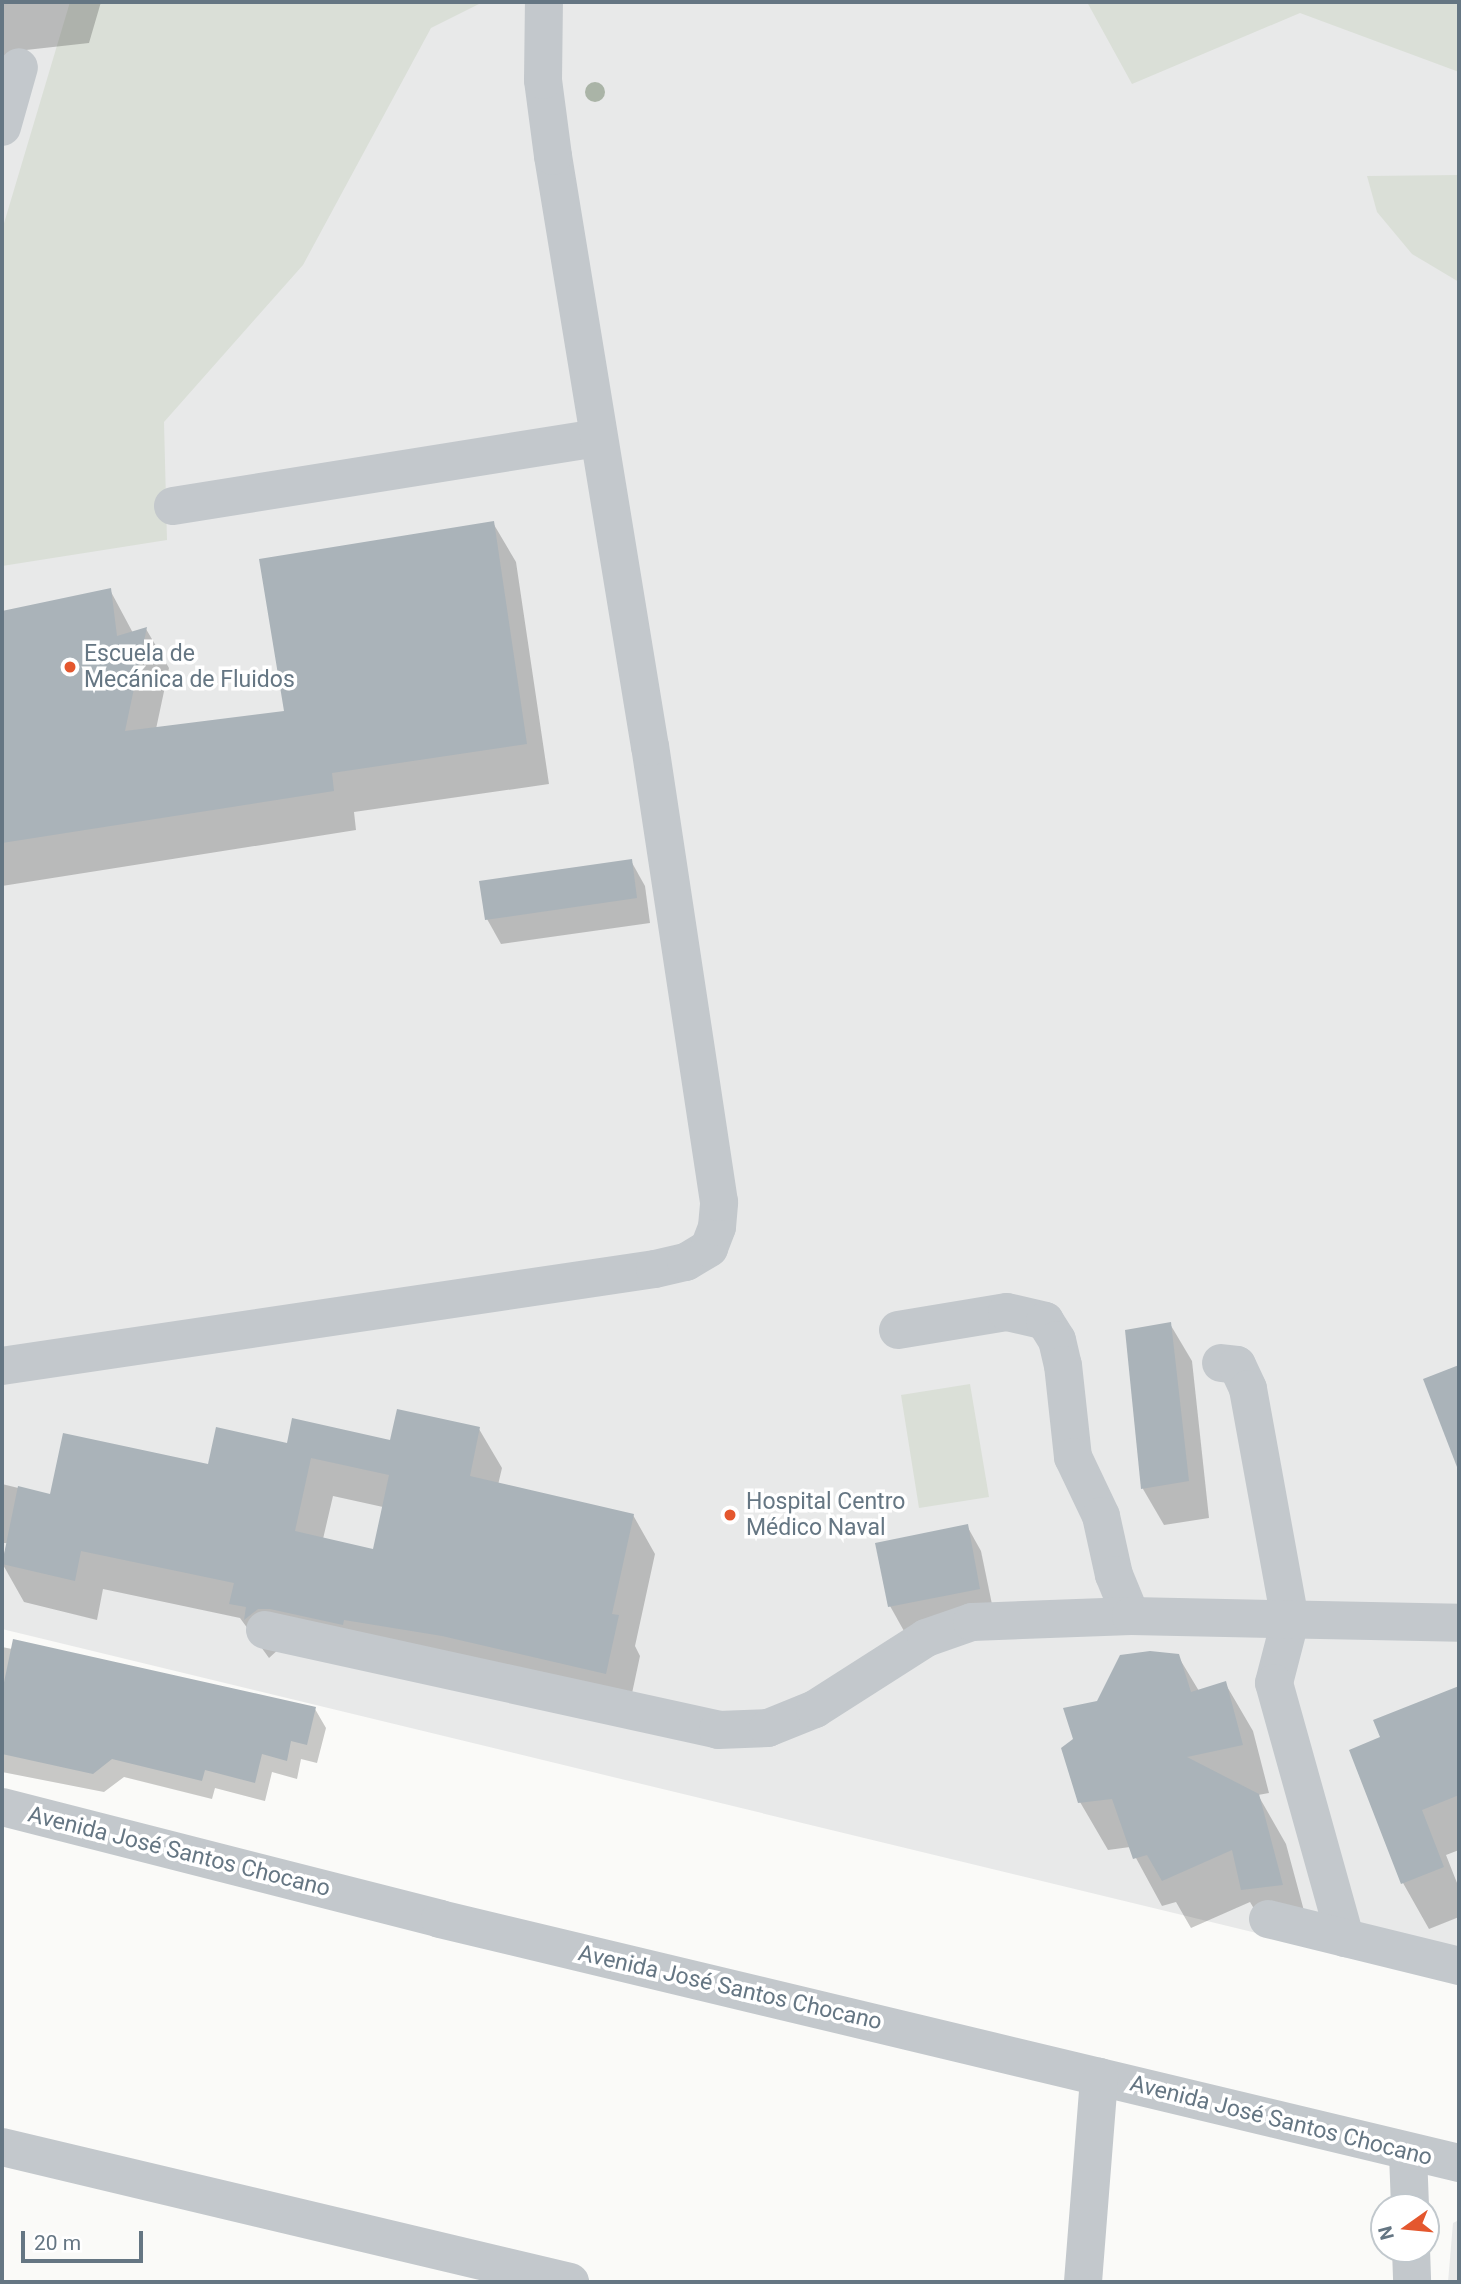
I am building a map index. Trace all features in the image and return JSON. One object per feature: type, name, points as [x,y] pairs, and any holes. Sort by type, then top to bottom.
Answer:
[{"type":"street","points":[[2,1366],[655,1269],[686,1262],[709,1248],[717,1227],[719,1202],[543,80],[544,2]]},
{"type":"street","points":[[2,127],[19,67]]},
{"type":"street","points":[[173,506],[598,438]]},
{"type":"street","points":[[898,1330],[1007,1312],[1045,1321],[1057,1340],[1063,1365],[1073,1457],[1101,1516],[1114,1575],[1131,1616]]},
{"type":"street","points":[[1221,1363],[1237,1366],[1248,1389],[1290,1620],[1274,1683],[1345,1938]]},
{"type":"street","points":[[265,1630],[718,1730],[768,1728],[815,1709],[926,1639],[972,1622],[1131,1616],[1459,1623]]},
{"type":"street","name":"Avenida José Santos Chocano","points":[[2,1807],[440,1919],[1408,2154],[1459,2163]]},
{"type":"street","points":[[1268,1919],[1459,1966]]},
{"type":"street","points":[[1083,2282],[1099,2077]]},
{"type":"street","points":[[2,2147],[570,2282]]},
{"type":"street","points":[[1408,2154],[1409,2193]]},
{"type":"street","points":[[1411,2263],[1412,2282]]},
{"type":"shaded area","points":[[2,2],[1459,2],[1459,1982],[2,1629]]},
{"type":"shaded area","points":[[70,2],[483,2],[431,28],[303,265],[164,422],[167,540],[2,566],[2,230]]},
{"type":"shaded area","points":[[1087,2],[1459,2],[1459,72],[1300,13],[1132,84]]},
{"type":"shaded area","points":[[1459,175],[1459,282],[1412,254],[1377,212],[1367,176]]},
{"type":"shaded area","points":[[970,1384],[989,1497],[919,1508],[901,1395]]},
{"type":"shaded area","points":[[1459,2220],[1459,2282],[1448,2282],[1453,2223]]},
{"type":"building","name":"Escuela de Mecánica de Fluidos","points":[[494,521],[527,744],[332,773],[334,791],[2,843],[2,611],[111,588],[117,636],[147,627],[125,731],[284,711],[259,559]]},
{"type":"building","points":[[632,859],[637,898],[485,920],[479,881]]},
{"type":"building","points":[[1171,1322],[1189,1481],[1141,1489],[1125,1330]]},
{"type":"building","points":[[1459,1365],[1459,1466],[1457,1467],[1423,1379]]},
{"type":"building","points":[[397,1409],[480,1427],[470,1476],[634,1514],[612,1614],[619,1615],[606,1674],[442,1636],[344,1620],[343,1625],[270,1609],[258,1609],[244,1620],[246,1607],[229,1604],[234,1583],[81,1551],[75,1581],[2,1564],[18,1486],[50,1494],[63,1433],[208,1464],[216,1427],[287,1443],[292,1418],[390,1440]],"holes":[[[311,1458],[389,1475],[373,1549],[295,1531]]]},
{"type":"building","points":[[968,1524],[980,1589],[888,1607],[875,1543]]},
{"type":"building","points":[[13,1639],[316,1707],[307,1745],[291,1741],[287,1761],[262,1754],[255,1783],[205,1770],[202,1781],[112,1759],[93,1774],[2,1754],[2,1692]]},
{"type":"building","points":[[1150,1651],[1179,1654],[1191,1692],[1226,1681],[1243,1745],[1187,1757],[1259,1794],[1283,1885],[1241,1890],[1232,1850],[1162,1881],[1147,1855],[1133,1859],[1112,1799],[1078,1803],[1061,1748],[1073,1739],[1063,1708],[1097,1701],[1120,1655]]},
{"type":"building","points":[[1459,1686],[1459,1795],[1422,1810],[1444,1867],[1401,1884],[1349,1750],[1380,1737],[1373,1720]]},
{"type":"place","name":"Escuela de Mecánica de Fluidos","points":[[70,667]]},
{"type":"place","name":"Hospital Centro Médico Naval","points":[[730,1515]]}]
